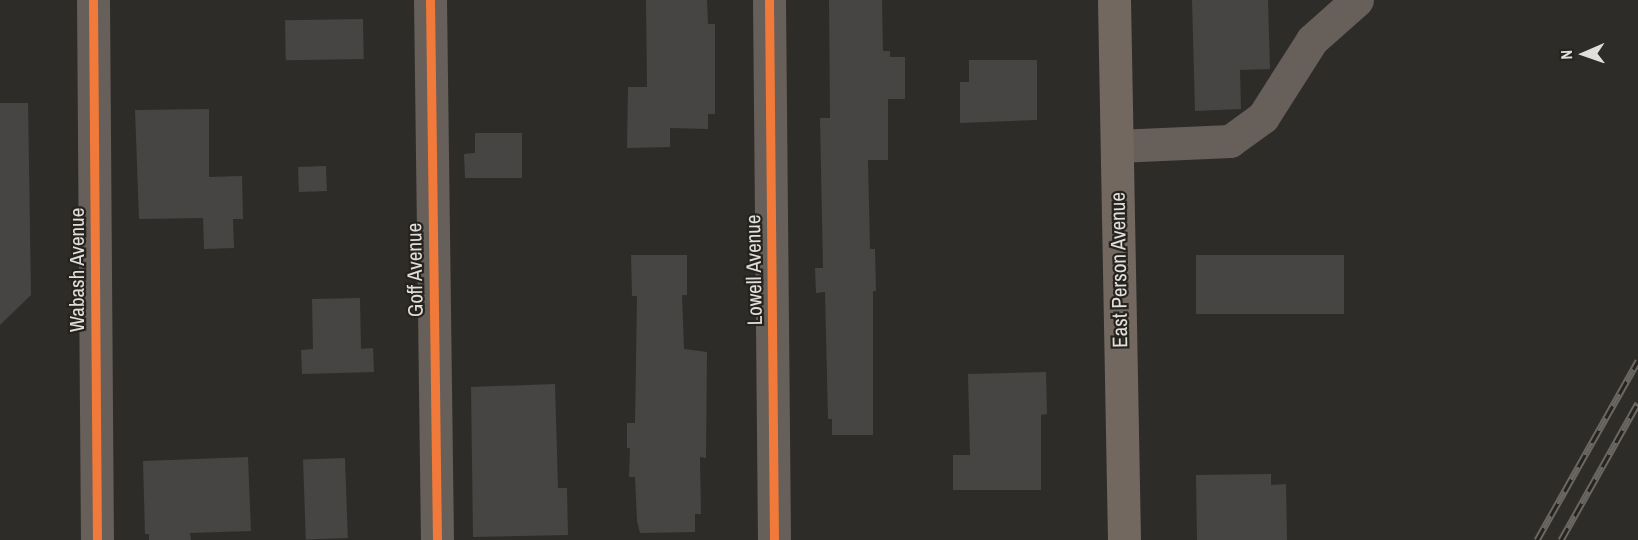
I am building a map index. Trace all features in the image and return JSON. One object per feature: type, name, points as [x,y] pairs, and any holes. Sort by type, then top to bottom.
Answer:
[{"type":"main road","name":"East Person Avenue","points":[[1114,0],[1124,540]]},
{"type":"street","name":"Wabash Avenue","points":[[93,0],[97,540]]},
{"type":"street","name":"Goff Avenue","points":[[430,0],[436,540]]},
{"type":"street","name":"Lowell Avenue","points":[[770,0],[774,540]]},
{"type":"street","points":[[1117,146],[1230,141],[1263,117],[1312,40],[1357,0]]},
{"type":"building","points":[[646,0],[707,0],[708,24],[715,24],[715,114],[708,114],[708,129],[670,128],[670,147],[627,148],[628,87],[647,87]]},
{"type":"building","points":[[829,0],[882,0],[883,51],[890,51],[890,57],[905,57],[905,99],[888,99],[888,160],[868,160],[870,249],[875,249],[876,291],[873,291],[873,435],[832,435],[832,419],[828,419],[825,292],[816,293],[815,268],[823,268],[820,118],[830,118]]},
{"type":"building","points":[[1192,0],[1268,0],[1270,69],[1240,70],[1241,109],[1195,111]]},
{"type":"building","points":[[363,19],[364,59],[286,60],[285,20]]},
{"type":"building","points":[[969,60],[1037,60],[1037,120],[960,123],[960,82],[969,82]]},
{"type":"building","points":[[0,103],[28,103],[31,295],[0,325]]},
{"type":"building","points":[[209,109],[209,177],[242,176],[243,219],[233,219],[234,248],[204,249],[203,218],[139,219],[135,110]]},
{"type":"building","points":[[475,133],[522,133],[522,178],[465,178],[464,154],[475,153]]},
{"type":"building","points":[[326,166],[327,191],[299,192],[298,167]]},
{"type":"building","points":[[631,255],[687,255],[687,295],[682,295],[684,349],[707,352],[706,458],[700,457],[701,514],[695,514],[695,532],[640,533],[637,521],[635,477],[629,477],[630,448],[627,448],[627,423],[635,423],[637,296],[632,296]]},
{"type":"building","points":[[1196,255],[1344,255],[1344,314],[1196,314]]},
{"type":"building","points":[[360,298],[361,349],[373,348],[374,372],[302,374],[301,350],[313,349],[312,299]]},
{"type":"building","points":[[1046,372],[1047,414],[1041,415],[1041,490],[953,490],[953,455],[970,455],[968,374]]},
{"type":"building","points":[[555,384],[558,488],[567,488],[568,535],[473,537],[471,387]]},
{"type":"building","points":[[248,457],[251,531],[190,533],[191,540],[149,540],[149,534],[145,534],[143,461]]},
{"type":"building","points":[[345,458],[348,538],[306,539],[303,459]]},
{"type":"building","points":[[1271,474],[1271,485],[1286,484],[1287,540],[1197,540],[1196,475]]},
{"type":"railway","points":[[1537,540],[1638,361]]},
{"type":"railway","points":[[1561,540],[1638,403]]},
{"type":"cycle path","points":[[93,0],[97,540]]},
{"type":"cycle path","points":[[430,0],[437,540]]},
{"type":"cycle path","points":[[769,0],[774,540]]}]
